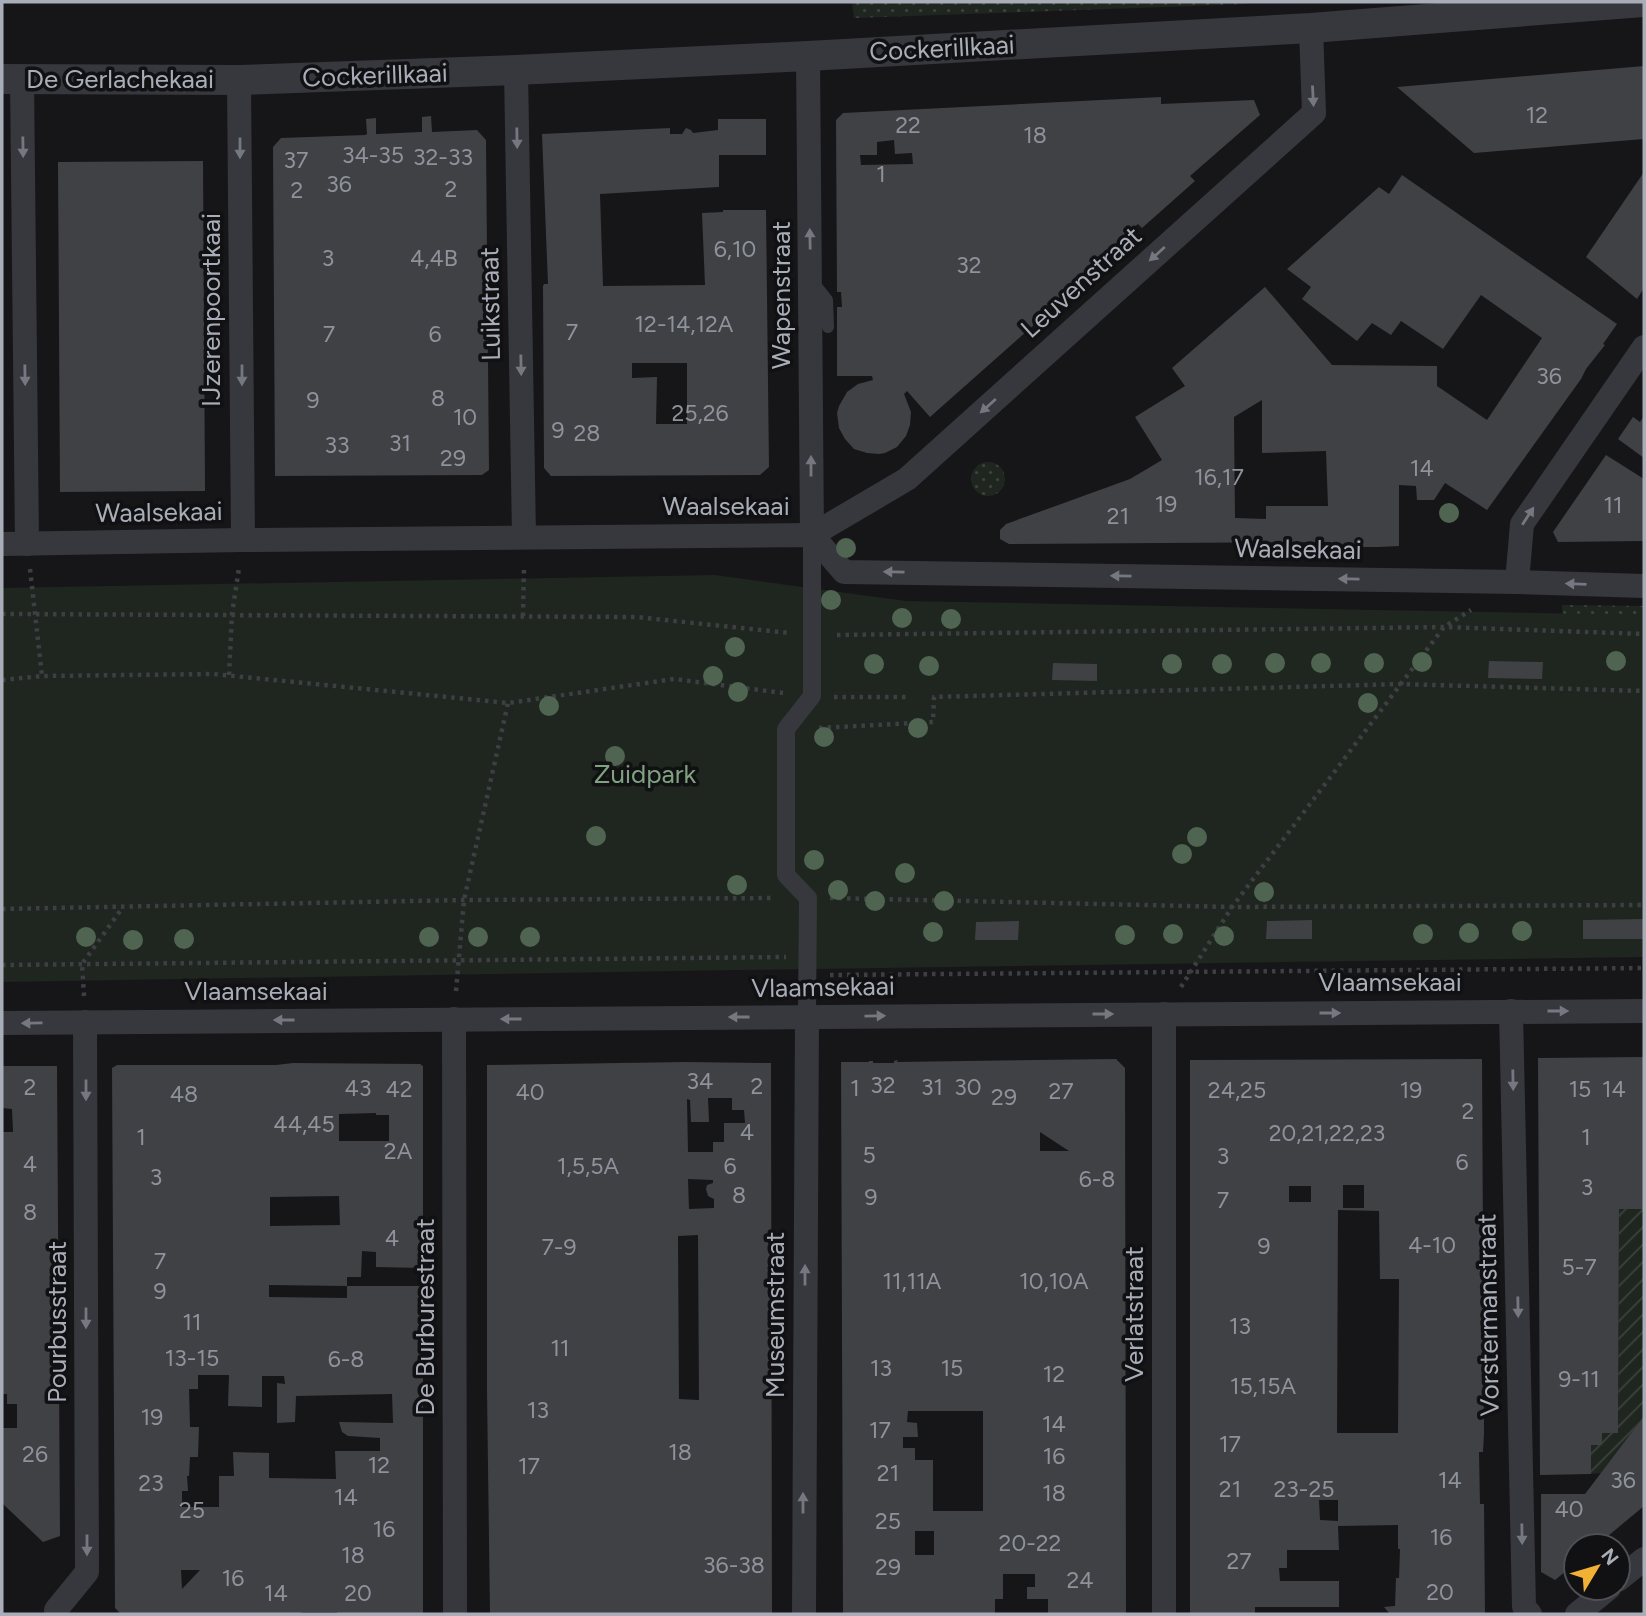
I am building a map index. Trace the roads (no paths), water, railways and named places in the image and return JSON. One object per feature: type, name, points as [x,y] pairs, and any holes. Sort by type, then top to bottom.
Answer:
[{"type":"street","name":"Cockerillkaai","points":[[239,80],[808,56],[1311,28],[1643,2]]},
{"type":"street","name":"Leuvenstraat","points":[[812,535],[908,479],[1314,113],[1311,28]]},
{"type":"street","name":"Wapenstraat","points":[[808,56],[812,535]]},
{"type":"street","name":"Luikstraat","points":[[516,70],[524,537]]},
{"type":"street","points":[[12,79],[27,544]]},
{"type":"street","name":"De Gerlachekaai","points":[[12,79],[239,80]]},
{"type":"street","name":"IJzerenpoortkaai","points":[[239,80],[243,540]]},
{"type":"street","points":[[1517,582],[1522,524],[1644,346]]},
{"type":"street","name":"Waalsekaai","points":[[2,544],[812,535],[844,572],[1644,586]]},
{"type":"street","points":[[807,1017],[808,898],[786,875],[786,729],[812,696],[812,535]]},
{"type":"street","name":"Vorstermanstraat","points":[[1511,1011],[1524,1606],[1531,1614]]},
{"type":"street","name":"Vlaamsekaai","points":[[2,1023],[1644,1011]]},
{"type":"street","name":"Verlatstraat","points":[[1164,1014],[1164,1614]]},
{"type":"street","name":"Museumstraat","points":[[803,1614],[807,1017]]},
{"type":"street","name":"De Burburestraat","points":[[454,1019],[455,1614]]},
{"type":"street","name":"Pourbusstraat","points":[[56,1610],[88,1572],[85,1022]]},
{"type":"street","points":[[1577,1614],[1592,1602]]},
{"type":"lane","points":[[810,279],[827,300],[828,327]]},
{"type":"park label","name":"Zuidpark","points":[[645,774]]}]
